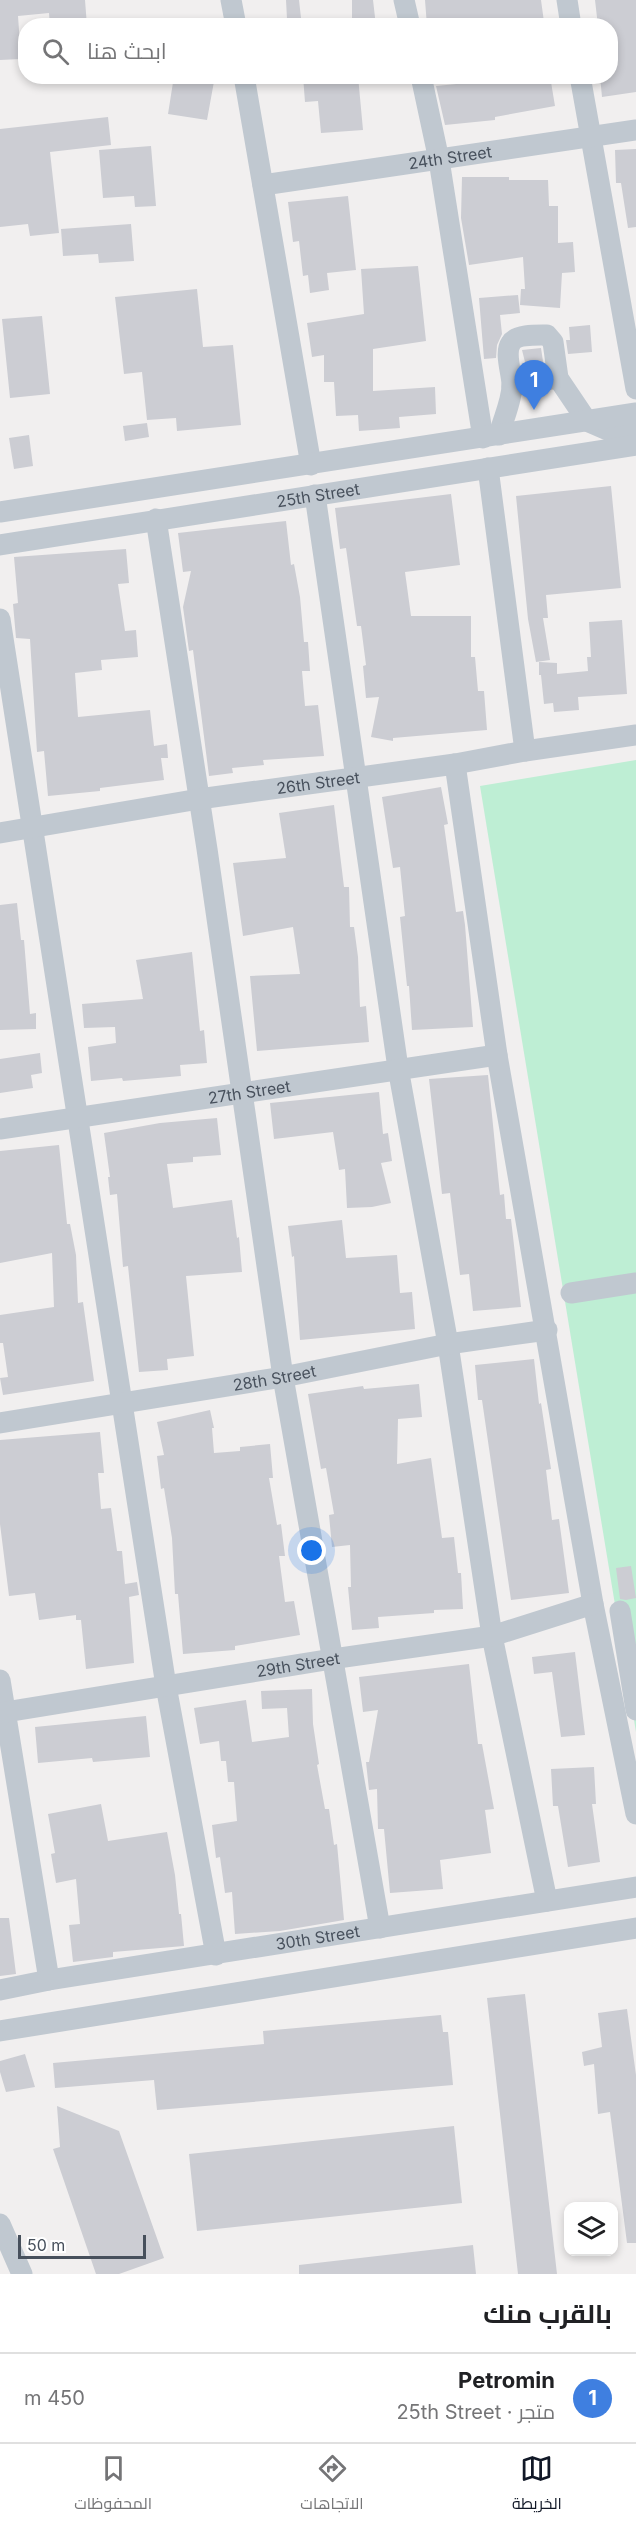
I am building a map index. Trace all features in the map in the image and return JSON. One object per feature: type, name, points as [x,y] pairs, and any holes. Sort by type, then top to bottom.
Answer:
[{"type":"street","points":[[231,0],[234,18]]},
{"type":"street","points":[[405,0],[408,18]]},
{"type":"street","points":[[567,0],[570,18]]},
{"type":"street","points":[[245,84],[311,465]]},
{"type":"street","points":[[423,84],[491,436]]},
{"type":"street","points":[[581,84],[636,389]]},
{"type":"street","name":"24th Street","points":[[263,185],[636,130]]},
{"type":"street","points":[[491,436],[512,386],[508,350],[515,339],[547,335],[553,342],[558,378],[587,421],[624,437],[636,419]]},
{"type":"street","points":[[512,386],[558,378]]},
{"type":"street","name":"25th Street","points":[[0,512],[636,413]]},
{"type":"street","name":"25th Street","points":[[0,545],[636,445]]},
{"type":"street","points":[[488,468],[525,751]]},
{"type":"street","points":[[315,495],[358,776],[398,1068],[448,1344],[492,1636],[547,1901]]},
{"type":"street","points":[[156,519],[283,1377],[380,1928]]},
{"type":"street","points":[[0,619],[166,1686],[216,1955]]},
{"type":"street","name":"26th Street","points":[[0,834],[199,799],[455,764],[636,735]]},
{"type":"street","points":[[455,764],[497,1055],[595,1613],[636,1814]]},
{"type":"street","name":"27th Street","points":[[0,1129],[242,1095],[398,1068],[497,1055]]},
{"type":"street","points":[[571,1293],[636,1283]]},
{"type":"street","name":"28th Street","points":[[0,1423],[283,1377],[448,1344],[547,1330]]},
{"type":"street","points":[[628,1608],[636,1710]]},
{"type":"street","name":"29th Street","points":[[3,1712],[332,1659],[492,1636],[628,1608]]},
{"type":"street","points":[[0,1680],[3,1712],[49,1980]]},
{"type":"street","name":"30th Street","points":[[0,1990],[49,1980],[636,1887]]},
{"type":"street","points":[[0,2031],[636,1928]]},
{"type":"street","points":[[0,2224],[22,2274]]},
{"type":"green space","points":[[636,760],[636,1732],[480,786]]},
{"type":"building","points":[[0,0],[85,0],[86,18],[49,18],[49,13],[18,16],[18,59],[0,60]]},
{"type":"building","points":[[286,0],[299,0],[301,18],[287,18]]},
{"type":"building","points":[[352,0],[373,0],[375,18],[352,18]]},
{"type":"building","points":[[425,0],[541,0],[543,18],[426,18]]},
{"type":"building","points":[[595,0],[636,0],[636,92],[602,97],[601,84],[618,84],[618,18],[597,18]]},
{"type":"building","points":[[173,84],[214,84],[207,120],[168,114]]},
{"type":"building","points":[[304,84],[359,84],[363,130],[321,133],[318,101],[305,102]]},
{"type":"building","points":[[551,84],[555,106],[495,117],[495,120],[445,125],[436,86]]},
{"type":"building","points":[[108,117],[111,145],[50,152],[59,233],[30,236],[28,224],[0,227],[0,129]]},
{"type":"building","points":[[151,146],[156,206],[135,207],[134,196],[103,198],[99,150]]},
{"type":"building","points":[[636,149],[636,227],[628,228],[621,183],[616,183],[615,150]]},
{"type":"building","points":[[462,177],[548,180],[549,206],[558,206],[558,243],[573,242],[575,272],[562,273],[560,308],[520,305],[521,289],[525,289],[523,257],[469,265],[461,218]]},
{"type":"building","points":[[348,196],[356,270],[327,273],[329,290],[310,293],[308,275],[303,276],[299,241],[293,242],[288,202]]},
{"type":"building","points":[[131,224],[134,261],[99,263],[98,254],[63,256],[61,229]]},
{"type":"building","points":[[418,266],[426,341],[373,349],[373,391],[435,387],[436,414],[399,417],[400,428],[359,431],[358,415],[336,416],[334,382],[324,382],[324,355],[312,357],[307,323],[364,314],[361,269]]},
{"type":"building","points":[[197,289],[203,347],[233,345],[241,425],[177,431],[176,418],[147,420],[142,372],[124,374],[115,297]]},
{"type":"building","points":[[518,295],[520,313],[500,315],[502,334],[497,345],[496,358],[484,359],[479,298]]},
{"type":"building","points":[[42,316],[50,394],[10,398],[2,319]]},
{"type":"building","points":[[590,325],[592,352],[568,354],[566,340],[570,340],[569,327]]},
{"type":"building","points":[[541,348],[544,368],[527,370],[522,350]]},
{"type":"building","points":[[147,423],[149,437],[125,441],[123,426]]},
{"type":"building","points":[[29,435],[33,466],[14,469],[9,438]]},
{"type":"building","points":[[611,486],[621,588],[546,595],[548,618],[543,618],[550,660],[536,662],[528,619],[516,496]]},
{"type":"building","points":[[451,494],[460,565],[405,572],[411,616],[471,616],[471,657],[475,657],[478,691],[484,691],[487,730],[393,738],[393,741],[371,737],[379,697],[366,698],[363,666],[366,665],[361,626],[357,626],[346,548],[340,549],[335,508]]},
{"type":"building","points":[[286,521],[291,565],[294,564],[300,597],[304,642],[308,642],[310,671],[302,671],[305,706],[318,705],[324,756],[263,760],[264,765],[232,768],[233,773],[209,776],[193,650],[189,651],[183,607],[191,571],[183,572],[178,533]]},
{"type":"building","points":[[126,549],[129,583],[118,584],[125,631],[136,630],[138,657],[101,660],[102,670],[75,673],[78,717],[150,710],[154,746],[167,744],[168,758],[161,758],[164,780],[100,788],[100,791],[48,796],[44,751],[37,752],[30,639],[16,638],[13,604],[18,603],[14,557]]},
{"type":"building","points":[[622,620],[627,694],[578,697],[579,710],[554,712],[553,703],[544,704],[539,662],[557,663],[557,674],[588,671],[587,657],[591,657],[589,622]]},
{"type":"building","points":[[441,787],[448,824],[444,825],[456,912],[463,911],[465,925],[473,1027],[412,1030],[400,917],[405,916],[400,867],[393,868],[382,797]]},
{"type":"building","points":[[334,805],[344,887],[349,887],[350,927],[354,927],[358,957],[360,1007],[366,1006],[369,1042],[257,1051],[250,976],[300,974],[293,927],[243,936],[233,863],[286,858],[279,813]]},
{"type":"building","points":[[17,903],[21,940],[24,940],[30,1014],[36,1013],[36,1029],[0,1030],[0,905]]},
{"type":"building","points":[[192,952],[200,1031],[204,1030],[207,1063],[180,1065],[181,1076],[91,1081],[88,1047],[116,1043],[115,1027],[84,1028],[82,1004],[143,999],[136,960]]},
{"type":"building","points":[[40,1053],[42,1073],[31,1075],[33,1088],[0,1093],[0,1059]]},
{"type":"building","points":[[488,1075],[500,1195],[504,1194],[506,1219],[511,1219],[521,1307],[473,1311],[469,1274],[460,1275],[450,1193],[442,1194],[429,1079]]},
{"type":"building","points":[[379,1092],[383,1134],[388,1133],[392,1161],[381,1163],[391,1203],[372,1207],[347,1208],[345,1169],[339,1170],[333,1132],[274,1139],[270,1103]]},
{"type":"building","points":[[217,1118],[221,1155],[193,1157],[193,1162],[167,1164],[173,1208],[232,1200],[237,1238],[239,1237],[242,1272],[186,1276],[194,1356],[167,1359],[168,1370],[139,1372],[128,1266],[123,1267],[117,1194],[110,1195],[104,1133],[160,1123]]},
{"type":"building","points":[[59,1145],[67,1224],[70,1224],[76,1255],[78,1303],[83,1302],[94,1381],[3,1395],[0,1378],[8,1377],[3,1343],[0,1343],[0,1315],[54,1307],[52,1253],[0,1263],[0,1151]]},
{"type":"building","points":[[342,1220],[346,1258],[397,1255],[400,1293],[412,1292],[415,1329],[300,1340],[294,1256],[292,1257],[288,1226]]},
{"type":"building","points":[[534,1359],[539,1404],[541,1403],[551,1469],[546,1470],[552,1520],[559,1519],[569,1593],[511,1600],[482,1400],[478,1400],[475,1365]]},
{"type":"building","points":[[419,1384],[422,1417],[398,1419],[397,1464],[431,1458],[442,1538],[454,1537],[458,1573],[461,1573],[463,1609],[378,1617],[379,1628],[352,1630],[348,1587],[351,1587],[350,1545],[332,1547],[329,1515],[334,1514],[326,1468],[321,1469],[308,1394],[363,1386],[364,1389]]},
{"type":"building","points":[[210,1410],[214,1428],[212,1428],[214,1453],[240,1451],[240,1447],[270,1444],[273,1478],[269,1478],[277,1525],[281,1524],[285,1556],[279,1556],[285,1602],[294,1601],[300,1635],[235,1646],[235,1650],[183,1654],[178,1594],[175,1594],[172,1538],[164,1488],[161,1489],[157,1456],[164,1455],[157,1422]]},
{"type":"building","points":[[100,1432],[104,1473],[98,1473],[101,1509],[111,1508],[117,1551],[122,1551],[125,1584],[137,1582],[139,1595],[129,1597],[134,1663],[86,1669],[81,1620],[76,1620],[76,1615],[39,1620],[35,1593],[9,1596],[0,1524],[0,1440]]},
{"type":"building","points":[[631,1566],[636,1598],[620,1599],[616,1568]]},
{"type":"building","points":[[575,1652],[585,1735],[561,1737],[552,1672],[534,1674],[532,1657]]},
{"type":"building","points":[[469,1664],[478,1744],[482,1744],[494,1809],[485,1810],[491,1853],[440,1860],[443,1889],[390,1893],[384,1829],[378,1829],[377,1789],[369,1790],[366,1762],[369,1762],[378,1710],[363,1712],[359,1677]]},
{"type":"building","points":[[312,1689],[313,1724],[319,1764],[317,1765],[325,1809],[329,1809],[334,1845],[337,1844],[344,1920],[280,1931],[235,1934],[232,1892],[225,1893],[220,1857],[216,1858],[212,1825],[237,1821],[234,1782],[228,1782],[226,1761],[221,1761],[219,1741],[200,1744],[194,1708],[246,1700],[252,1742],[289,1737],[287,1708],[262,1709],[261,1691]]},
{"type":"building","points":[[146,1716],[150,1757],[93,1762],[92,1758],[38,1763],[35,1727]]},
{"type":"building","points":[[594,1767],[596,1804],[592,1804],[600,1862],[568,1867],[558,1806],[553,1806],[551,1769]]},
{"type":"building","points":[[101,1804],[108,1841],[167,1832],[184,1946],[113,1952],[113,1957],[73,1962],[69,1925],[80,1924],[76,1879],[56,1883],[51,1854],[55,1853],[48,1814]]},
{"type":"building","points":[[0,1918],[9,1918],[16,1974],[0,1976]]},
{"type":"building","points":[[525,1994],[557,2274],[518,2274],[487,1998]]},
{"type":"building","points":[[627,2009],[636,2075],[636,2243],[627,2243],[610,2112],[598,2114],[594,2064],[584,2066],[582,2052],[602,2047],[598,2013]]},
{"type":"building","points":[[441,2015],[443,2032],[448,2032],[453,2085],[157,2110],[154,2080],[55,2088],[53,2063],[264,2044],[263,2031]]},
{"type":"building","points":[[25,2054],[35,2087],[6,2092],[0,2072],[0,2061]]},
{"type":"building","points":[[57,2106],[119,2131],[164,2258],[119,2274],[96,2274],[53,2149],[60,2147]]},
{"type":"building","points":[[454,2126],[462,2203],[197,2231],[189,2154]]},
{"type":"building","points":[[473,2245],[476,2274],[299,2274],[299,2265]]},
{"type":"place","name":"Petromin","points":[[534,410]]}]
